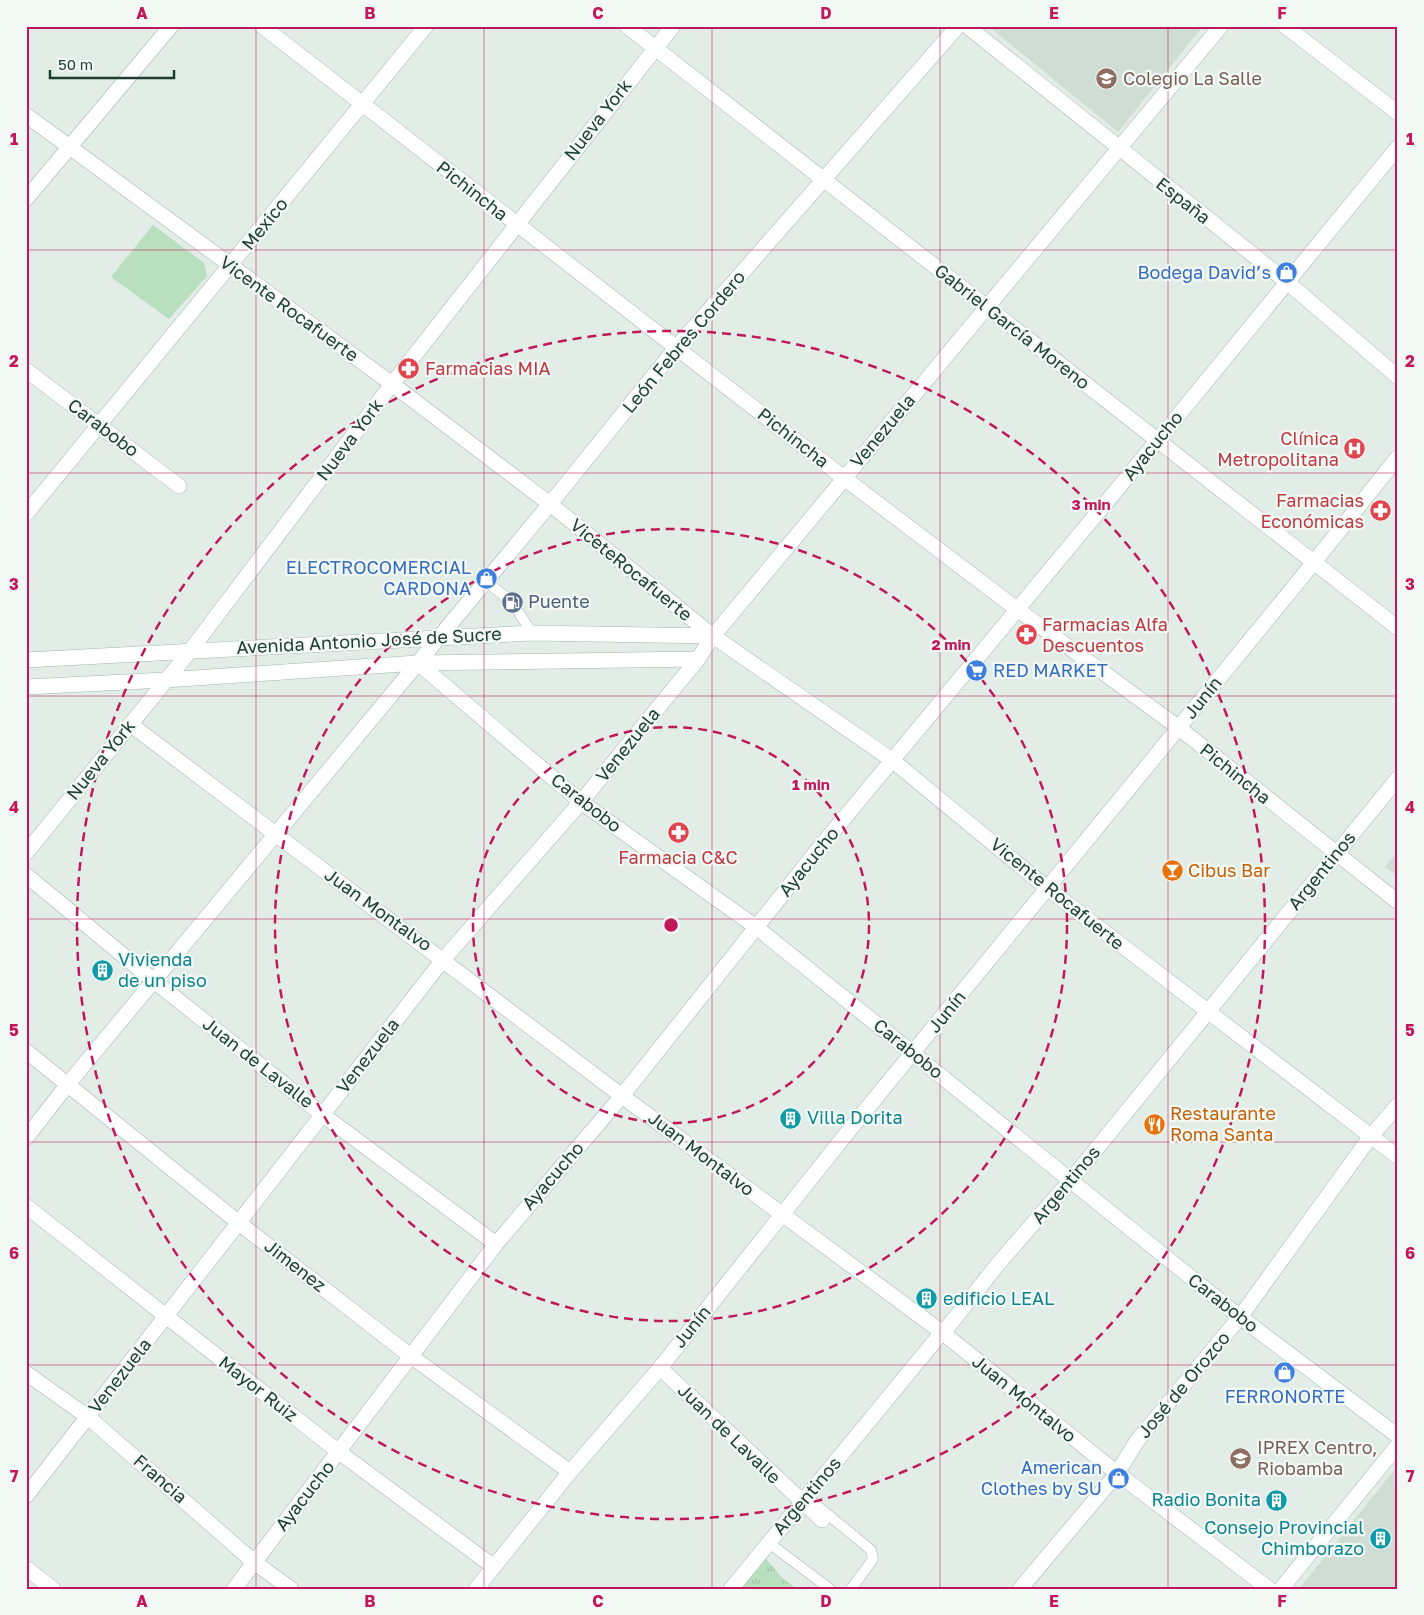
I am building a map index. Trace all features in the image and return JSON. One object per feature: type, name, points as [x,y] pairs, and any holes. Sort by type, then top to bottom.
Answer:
[{"type":"street","points":[[26,199],[171,26]]},
{"type":"street","name":"Pichincha","points":[[262,26],[516,226],[844,478],[1018,610],[1179,728],[1335,854],[1398,902]]},
{"type":"street","name":"Mexico","points":[[26,514],[101,425],[426,26]]},
{"type":"street","name":"Gabriel García Moreno","points":[[627,26],[1315,561],[1398,628]]},
{"type":"street","name":"Nueva York","points":[[26,853],[190,651],[392,384],[673,26]]},
{"type":"street","name":"León Febres Cordero","points":[[26,1138],[68,1084],[550,504],[676,348],[958,26]]},
{"type":"street","name":"España","points":[[967,26],[1118,150],[1286,282],[1398,377]]},
{"type":"street","name":"Venezuela","points":[[26,1496],[444,959],[581,802],[698,659],[713,636],[1221,26]]},
{"type":"street","points":[[1285,26],[1398,113]]},
{"type":"street","name":"Vicente Rocafuerte","points":[[26,116],[67,148],[392,384],[550,504]]},
{"type":"street","name":"Ayacucho","points":[[234,1589],[496,1244],[622,1096],[892,760],[1018,610],[1398,147]]},
{"type":"street","name":"Carabobo","points":[[26,370],[179,486]]},
{"type":"street","name":"Junín","points":[[476,1589],[570,1472],[660,1368],[782,1214],[1398,457]]},
{"type":"street","name":"ViceteRocafuerte","points":[[550,504],[713,636]]},
{"type":"street","name":"Avenida Antonio José de Sucre","points":[[26,660],[532,633],[713,636]]},
{"type":"street","name":"Vicente Rocafuerte","points":[[713,636],[892,760],[1047,888],[1398,1157]]},
{"type":"street","name":"Avenida Antonio José de Sucre","points":[[26,687],[165,680],[418,663],[698,659]]},
{"type":"street","name":"Carabobo","points":[[418,663],[581,802],[756,927],[1240,1317],[1398,1436]]},
{"type":"street","name":"Juan Montalvo","points":[[130,724],[275,835],[444,959],[622,1096],[943,1333],[1117,1473],[1269,1589]]},
{"type":"street","name":"Argentinos","points":[[731,1589],[938,1336],[943,1333],[998,1264],[1071,1180],[1398,778]]},
{"type":"street","name":"Juan de Lavalle","points":[[26,874],[154,981],[323,1115],[496,1244]]},
{"type":"street","name":"Jimenez","points":[[26,1051],[239,1223],[412,1357],[570,1472]]},
{"type":"street","name":"José de Orozco","points":[[1020,1589],[1117,1473],[1137,1441],[1240,1317],[1371,1136],[1398,1105]]},
{"type":"street","name":"Mayor Ruiz","points":[[26,1206],[339,1452],[494,1567]]},
{"type":"street","name":"Juan de Lavalle","points":[[660,1368],[804,1500],[822,1520]]},
{"type":"street","name":"Francia","points":[[26,1373],[88,1417],[254,1562],[291,1589]]},
{"type":"street","points":[[1281,1589],[1398,1444]]},
{"type":"street","points":[[26,1568],[53,1589]]},
{"type":"lane","points":[[485,581],[512,602],[532,633]]},
{"type":"lane","points":[[804,1500],[871,1550],[873,1559],[851,1589]]},
{"type":"lane","points":[[769,1543],[830,1589]]},
{"type":"shaded area","name":"Colegio La Salle","points":[[988,26],[1203,26],[1118,132]]},
{"type":"shaded area","points":[[1398,852],[1398,876],[1385,867]]},
{"type":"shaded area","name":"Consejo Provincial Chimborazo","points":[[1398,1465],[1398,1589],[1299,1589]]},
{"type":"green space","points":[[153,225],[204,263],[207,276],[169,319],[111,277]]},
{"type":"green space","points":[[758,1549],[782,1578],[797,1589],[726,1589]]},
{"type":"place","name":"Colegio La Salle","points":[[1107,79]]},
{"type":"place","name":"Bodega David’s","points":[[1287,273]]},
{"type":"place","name":"Farmacias MIA","points":[[409,369]]},
{"type":"place","name":"Clínica Metropolitana","points":[[1355,449]]},
{"type":"place","name":"Farmacias Económicas","points":[[1380,511]]},
{"type":"place","name":"ELECTROCOMERCIAL CARDONA","points":[[487,578]]},
{"type":"place","name":"Puente","points":[[512,602]]},
{"type":"place","name":"Farmacias Alfa Descuentos","points":[[1026,635]]},
{"type":"place","name":"RED MARKET","points":[[977,671]]},
{"type":"place","name":"Farmacia C&C","points":[[678,833]]},
{"type":"place","name":"Cibus Bar","points":[[1172,871]]},
{"type":"place","name":"Vivienda de un piso","points":[[102,970]]},
{"type":"place","name":"Villa Dorita","points":[[791,1118]]},
{"type":"place","name":"Restaurante Roma Santa","points":[[1154,1124]]},
{"type":"place","name":"edificio LEAL","points":[[927,1299]]},
{"type":"place","name":"FERRONORTE","points":[[1285,1372]]},
{"type":"place","name":"IPREX Centro, Riobamba","points":[[1241,1458]]},
{"type":"place","name":"American Clothes by SU","points":[[1118,1478]]},
{"type":"place","name":"Radio Bonita","points":[[1277,1500]]},
{"type":"place","name":"Consejo Provincial Chimborazo","points":[[1380,1538]]}]
